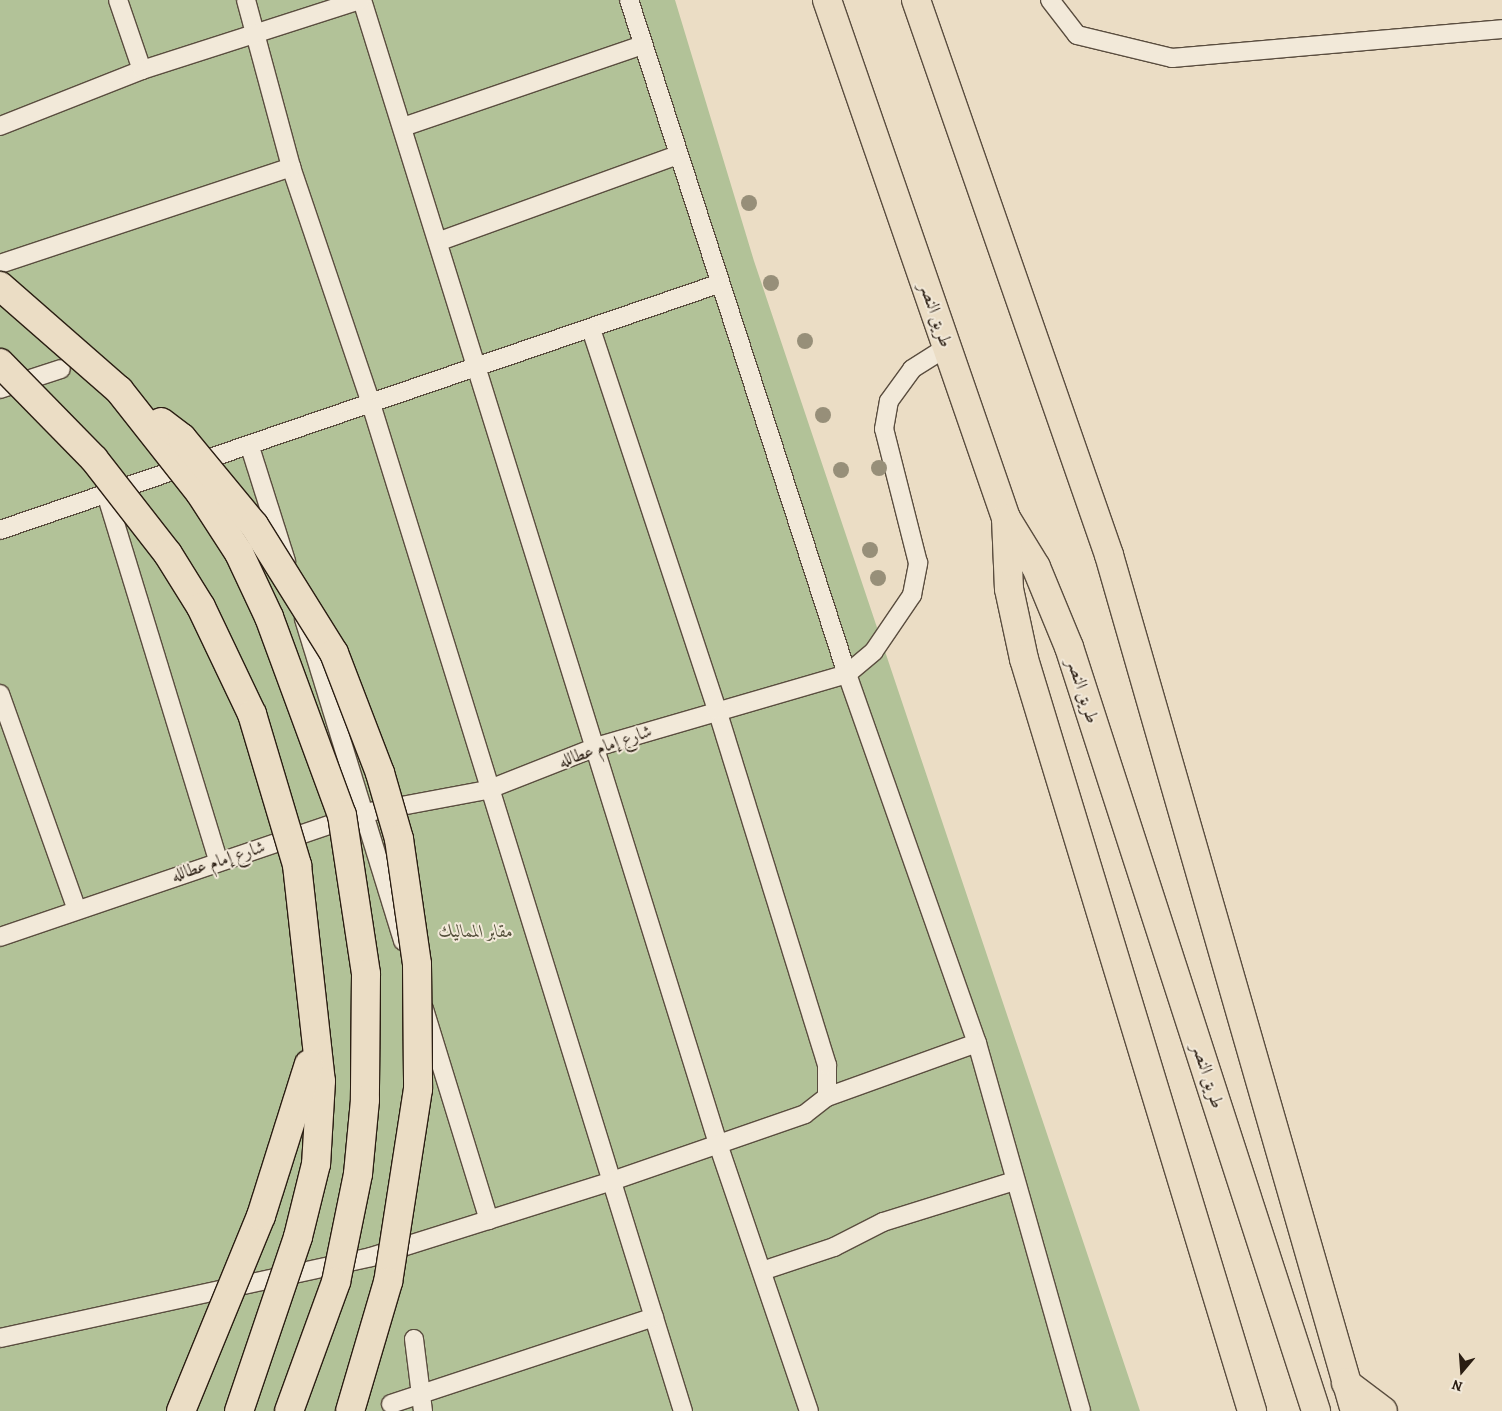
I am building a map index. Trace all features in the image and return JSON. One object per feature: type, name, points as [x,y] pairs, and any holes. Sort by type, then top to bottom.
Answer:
[{"type":"highway","name":"طريق النصر","points":[[827,0],[1006,518],[1036,566],[1069,646],[1313,1402]]},
{"type":"highway","points":[[916,0],[1109,555],[1355,1411]]},
{"type":"highway","points":[[0,286],[119,390],[182,438],[254,525],[334,653],[359,714],[399,839],[417,964],[418,1089],[388,1282],[350,1411]]},
{"type":"highway","points":[[0,363],[94,458],[168,554],[231,664],[268,763],[297,865],[313,983],[315,1035],[321,1081],[316,1164],[298,1237],[239,1411]]},
{"type":"highway","points":[[119,390],[200,492],[239,553],[269,618],[342,815],[362,927],[367,1046],[358,1174],[336,1282],[289,1411]]},
{"type":"highway","points":[[1006,518],[1009,589],[1024,659],[1252,1411]]},
{"type":"highway","points":[[181,1411],[285,1152],[315,1035]]},
{"type":"highway","points":[[1346,1383],[1383,1411]]},
{"type":"lane","points":[[118,0],[142,70]]},
{"type":"lane","points":[[246,0],[258,34],[291,167],[371,404],[487,790],[612,1181],[683,1411]]},
{"type":"lane","points":[[0,126],[142,70],[361,0],[481,368],[718,1144],[809,1411]]},
{"type":"lane","points":[[629,0],[718,284],[847,674],[977,1044],[1081,1411]]},
{"type":"lane","points":[[1050,0],[1077,35],[1172,58],[1502,28]]},
{"type":"lane","points":[[403,127],[643,45]]},
{"type":"lane","points":[[440,240],[677,155]]},
{"type":"lane","points":[[0,264],[291,167]]},
{"type":"lane","points":[[0,530],[108,497],[371,404],[591,330],[718,284]]},
{"type":"lane","points":[[591,330],[717,710],[827,1064],[827,1097]]},
{"type":"lane","name":"شارع إمام عطالله","points":[[0,937],[76,908],[364,813],[487,790],[596,747],[717,710],[847,674],[874,651],[912,595],[918,563],[884,429],[889,401],[912,369],[947,347]]},
{"type":"lane","points":[[0,389],[61,369]]},
{"type":"lane","points":[[250,447],[489,1220]]},
{"type":"lane","points":[[108,497],[218,861]]},
{"type":"lane","points":[[0,694],[76,908]]},
{"type":"lane","points":[[0,1338],[371,1257],[612,1181],[805,1114],[827,1097],[977,1044]]},
{"type":"lane","points":[[762,1271],[834,1247],[883,1222],[1015,1181]]},
{"type":"lane","points":[[391,1404],[422,1403],[654,1317]]},
{"type":"lane","points":[[414,1339],[422,1403]]},
{"type":"green space","name":"مقابر المماليك","points":[[0,0],[675,0],[754,261],[1140,1411],[0,1411]]}]
